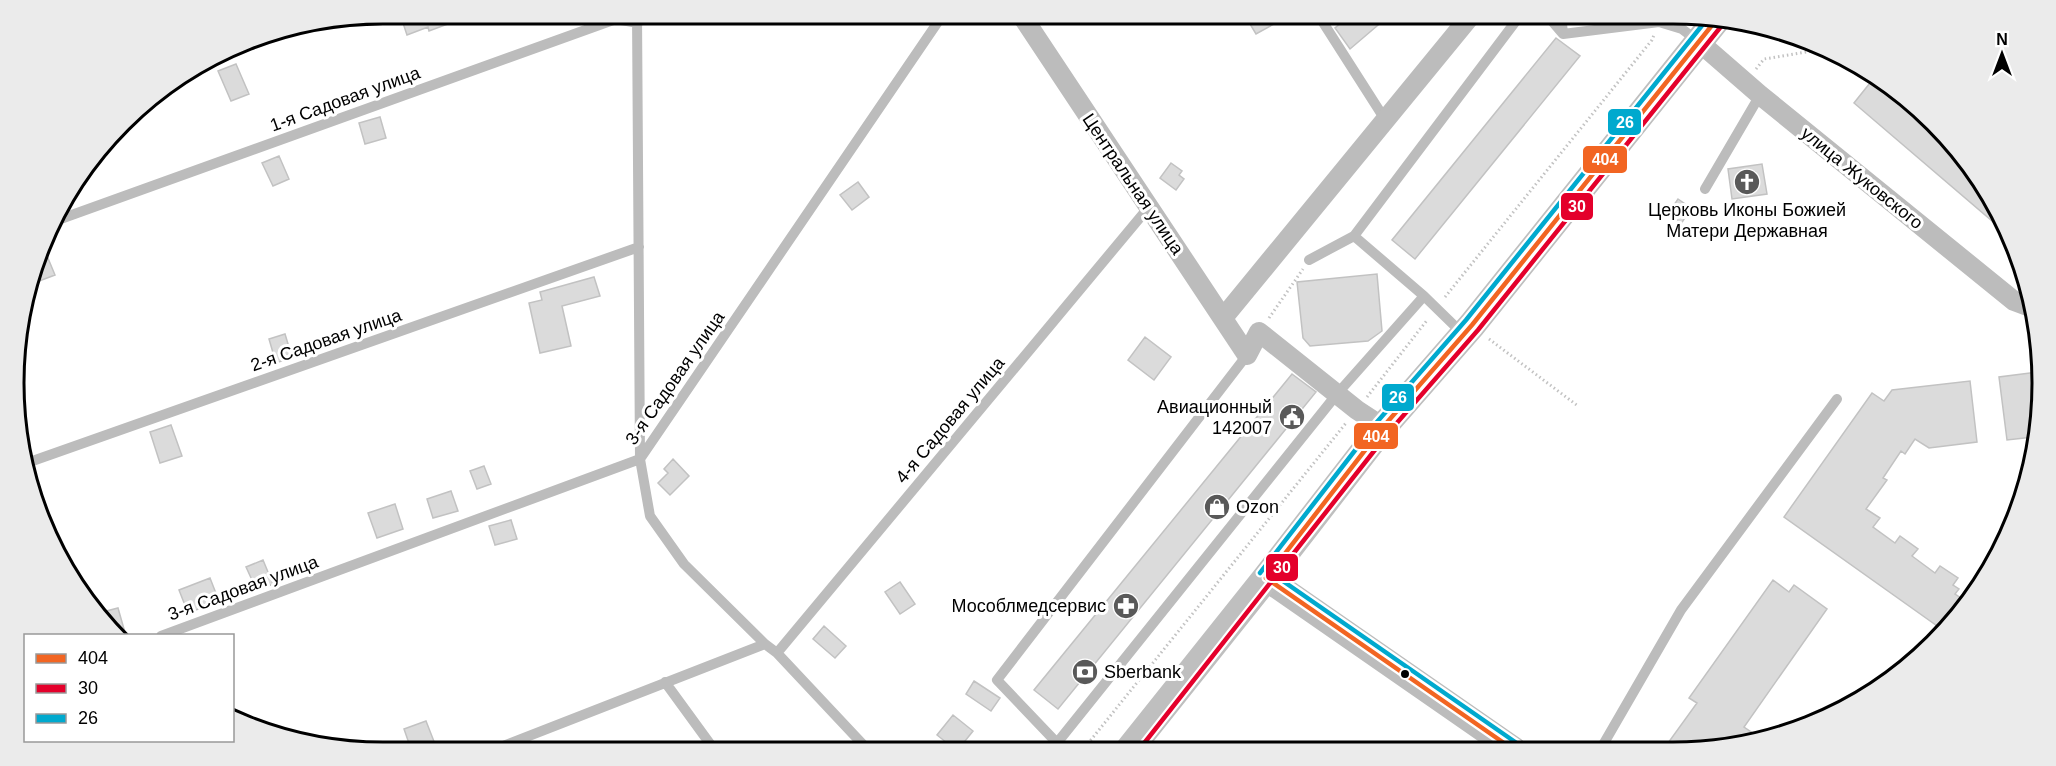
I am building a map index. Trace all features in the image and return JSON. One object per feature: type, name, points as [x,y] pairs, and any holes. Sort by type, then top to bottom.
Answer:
[{"type":"main road","points":[[1135,742],[1383,427],[1476,337],[1711,26]]},
{"type":"street","name":"Центральная улица","points":[[1027,24],[1248,355]]},
{"type":"street","points":[[1223,318],[1465,24]]},
{"type":"street","name":"улица Жуковского","points":[[1699,42],[1760,95],[2014,301],[2023,304]]},
{"type":"street","points":[[1248,355],[1259,332],[1357,410],[1383,427]]},
{"type":"street","points":[[1266,578],[1502,742]]},
{"type":"lane","name":"1-я Садовая улица","points":[[64,218],[602,24]]},
{"type":"lane","points":[[640,24],[640,459],[650,516],[684,564],[777,653],[861,742]]},
{"type":"lane","name":"3-я Садовая улица","points":[[166,634],[640,459],[937,24]]},
{"type":"lane","points":[[1323,24],[1386,121]]},
{"type":"lane","points":[[1309,260],[1354,236],[1514,24]]},
{"type":"lane","points":[[1554,24],[1563,34]]},
{"type":"lane","points":[[1562,24],[1563,34]]},
{"type":"lane","points":[[1563,34],[1622,24]]},
{"type":"lane","points":[[1671,24],[1699,42]]},
{"type":"lane","points":[[1705,189],[1760,95]]},
{"type":"lane","name":"4-я Садовая улица","points":[[777,653],[1148,208]]},
{"type":"lane","points":[[1354,236],[1437,309],[1476,337]]},
{"type":"lane","name":"2-я Садовая улица","points":[[33,462],[639,248]]},
{"type":"lane","points":[[1063,742],[1337,394],[1424,296]]},
{"type":"lane","points":[[1054,742],[997,680],[1248,355]]},
{"type":"lane","points":[[1605,742],[1681,610],[1837,399]]},
{"type":"lane","points":[[513,742],[765,644]]},
{"type":"lane","points":[[665,682],[709,742]]},
{"type":"path","points":[[1089,742],[1652,40],[1656,24]]},
{"type":"path","points":[[1745,82],[1764,59],[1811,51]]},
{"type":"path","points":[[1259,332],[1309,260]]},
{"type":"path","points":[[1476,337],[1578,406]]},
{"type":"building","points":[[403,24],[448,24],[429,31],[428,27],[407,35]]},
{"type":"building","points":[[1250,24],[1274,24],[1256,34]]},
{"type":"building","points":[[1340,24],[1379,24],[1350,49],[1335,28]]},
{"type":"building","points":[[1556,38],[1580,56],[1415,259],[1392,240]]},
{"type":"building","points":[[236,64],[249,94],[231,101],[218,71]]},
{"type":"building","points":[[1870,83],[1910,113],[1958,164],[1994,223],[1854,103]]},
{"type":"building","points":[[380,117],[386,138],[365,144],[359,123]]},
{"type":"building","points":[[279,156],[289,179],[273,186],[262,163]]},
{"type":"building","points":[[1171,163],[1182,171],[1179,175],[1184,179],[1176,190],[1160,178]]},
{"type":"building","name":"Церковь Иконы Божией Матери Державная","points":[[1762,164],[1767,194],[1732,199],[1728,169]]},
{"type":"building","points":[[858,182],[869,197],[852,210],[840,195]]},
{"type":"building","points":[[1678,199],[1691,208],[1681,224],[1667,215]]},
{"type":"building","points":[[47,256],[55,275],[39,281]]},
{"type":"building","points":[[1377,274],[1382,331],[1368,341],[1310,346],[1303,338],[1297,282]]},
{"type":"building","points":[[594,277],[600,296],[562,306],[571,346],[540,353],[529,303],[542,300],[540,292]]},
{"type":"building","points":[[285,334],[292,357],[276,363],[269,339]]},
{"type":"building","points":[[1145,337],[1171,357],[1154,380],[1128,360]]},
{"type":"building","points":[[2032,373],[2028,438],[2007,440],[1999,377]]},
{"type":"building","points":[[1292,374],[1316,392],[1058,709],[1034,690]]},
{"type":"building","points":[[1970,381],[1977,442],[1929,448],[1915,439],[1905,454],[1901,451],[1883,478],[1887,480],[1866,509],[1880,518],[1873,527],[1895,543],[1900,536],[1918,549],[1912,556],[1935,573],[1940,566],[1958,578],[1953,585],[1959,589],[1955,594],[1961,598],[1937,626],[1784,517],[1872,393],[1884,401],[1892,390]]},
{"type":"building","points":[[171,425],[182,456],[160,463],[150,432]]},
{"type":"building","points":[[673,459],[689,476],[670,495],[658,483],[668,473],[664,469]]},
{"type":"building","points":[[484,466],[491,484],[477,489],[470,471]]},
{"type":"building","points":[[451,491],[458,511],[433,518],[427,499]]},
{"type":"building","points":[[395,504],[403,529],[377,538],[368,513]]},
{"type":"building","points":[[511,520],[517,539],[495,545],[489,526]]},
{"type":"building","points":[[263,560],[273,584],[257,591],[246,567]]},
{"type":"building","points":[[210,578],[219,601],[188,613],[179,590]]},
{"type":"building","points":[[1773,580],[1789,592],[1794,585],[1827,609],[1744,727],[1753,733],[1720,739],[1669,742],[1697,703],[1689,698]]},
{"type":"building","points":[[900,582],[915,604],[900,614],[885,592]]},
{"type":"building","points":[[118,608],[125,633],[113,620],[106,611]]},
{"type":"building","points":[[824,626],[846,646],[835,658],[813,639]]},
{"type":"building","points":[[974,681],[1000,698],[991,711],[966,694]]},
{"type":"building","points":[[953,715],[973,731],[964,742],[946,742],[937,735]]},
{"type":"building","points":[[426,721],[434,742],[409,742],[404,729]]},
{"type":"transit line","name":"26","points":[[1260,573],[1377,422],[1466,320],[1702,25]]},
{"type":"transit line","name":"404","points":[[1266,578],[1383,427],[1472,325],[1711,26]]},
{"type":"transit line","name":"30","points":[[1145,742],[1389,432],[1478,330],[1721,27]]},
{"type":"transit line","name":"26","points":[[1270,572],[1515,742]]},
{"type":"transit line","name":"404","points":[[1266,578],[1502,742]]},
{"type":"place","name":"Церковь Иконы Божией Матери Державная","points":[[1747,182]]},
{"type":"place","name":"Авиационный 142007","points":[[1292,417]]},
{"type":"place","name":"Ozon","points":[[1217,507]]},
{"type":"place","name":"Мособлмедсервис","points":[[1126,606]]},
{"type":"place","name":"Sberbank","points":[[1085,672]]}]
